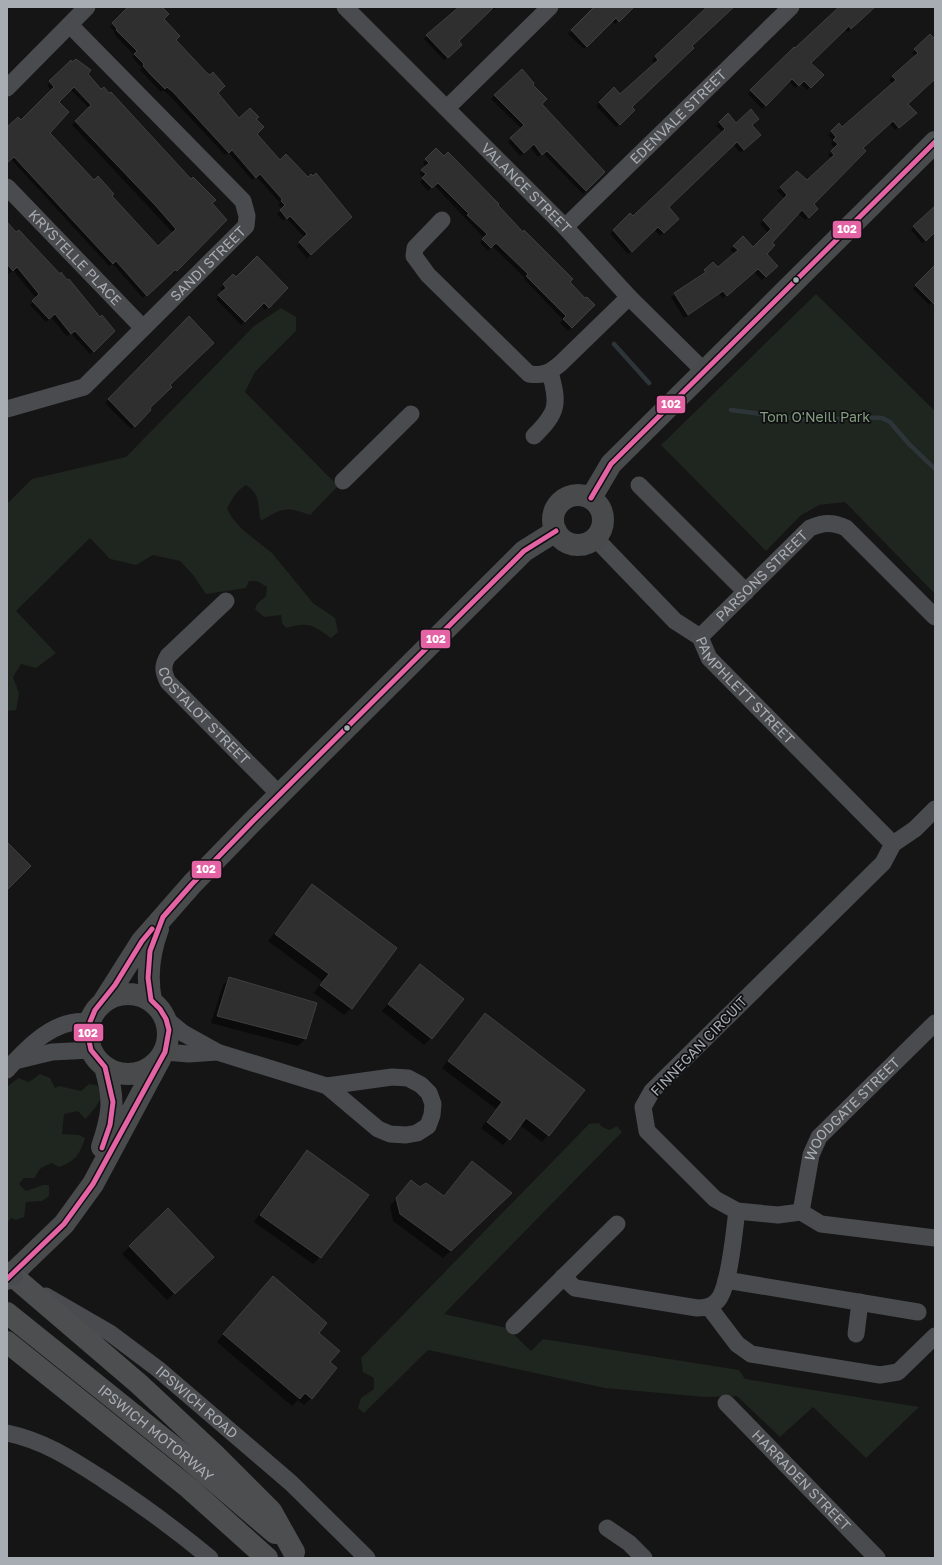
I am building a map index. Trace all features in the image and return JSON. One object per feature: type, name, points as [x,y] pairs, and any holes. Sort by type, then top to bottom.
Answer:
[{"type":"highway","points":[[9,1273],[35,1292],[139,1384],[225,1465],[271,1511],[298,1555]]},
{"type":"highway","name":"IPSWICH MOTORWAY","points":[[8,1314],[185,1456],[298,1555]]},
{"type":"highway","name":"IPSWICH MOTORWAY","points":[[7,1342],[189,1488],[267,1558]]},
{"type":"main road","points":[[591,498],[611,464],[935,142]]},
{"type":"main road","points":[[572,495],[591,498],[598,504],[604,517],[603,527],[596,539],[585,545],[574,545],[563,540],[556,531],[553,519],[554,512],[561,502],[572,495]]},
{"type":"main road","points":[[162,1055],[153,1066],[134,1074],[114,1072],[105,1067],[97,1059],[92,1050],[88,1036],[90,1022],[95,1010],[104,1001],[142,941],[192,884],[279,794],[524,551],[556,531]]},
{"type":"main road","points":[[152,1000],[148,978],[150,951],[163,917]]},
{"type":"main road","points":[[9,1273],[64,1224],[93,1184],[168,1041],[169,1030],[166,1019],[152,1000],[140,995],[128,993],[115,995],[104,1001]]},
{"type":"main road","points":[[9,1273],[58,1217],[85,1178],[102,1148],[110,1125],[113,1102],[105,1067]]},
{"type":"street","points":[[7,88],[87,7]]},
{"type":"street","name":"VALANCE STREET","points":[[345,7],[565,227],[629,296],[704,371]]},
{"type":"street","points":[[447,108],[550,7]]},
{"type":"street","name":"EDENVALE STREET","points":[[565,227],[792,7]]},
{"type":"street","name":"SANDI STREET","points":[[7,409],[84,387],[246,226],[247,216],[243,201],[70,25]]},
{"type":"street","name":"KRYSTELLE PLACE","points":[[7,187],[143,328]]},
{"type":"street","points":[[442,220],[415,248],[414,256],[418,262],[529,374],[540,376],[550,372],[629,296]]},
{"type":"street","points":[[534,436],[550,420],[555,411],[555,391],[550,372]]},
{"type":"street","points":[[343,481],[411,414]]},
{"type":"street","points":[[639,485],[746,592]]},
{"type":"street","name":"PARSONS STREET","points":[[700,637],[810,528],[822,523],[836,524],[846,528],[935,617]]},
{"type":"street","name":"PAMPHLETT STREET","points":[[596,539],[675,621],[700,637],[709,658],[893,844]]},
{"type":"street","name":"COSTALOT STREET","points":[[226,601],[168,656],[164,663],[163,672],[168,682],[279,794]]},
{"type":"street","name":"FINNEGAN CIRCUIT","points":[[800,1212],[778,1215],[737,1210],[714,1199],[646,1131],[644,1107],[652,1091],[883,863],[893,844],[915,829],[935,810]]},
{"type":"street","points":[[166,1019],[183,1033],[217,1052],[327,1086],[378,1129],[390,1134],[406,1135],[417,1133],[428,1126],[432,1114],[433,1104],[428,1093],[421,1085],[408,1078],[392,1076],[327,1086]]},
{"type":"street","points":[[10,1066],[39,1037],[76,1020],[90,1022]]},
{"type":"street","name":"WOODGATE STREET","points":[[800,1212],[811,1155],[819,1137],[935,1023]]},
{"type":"street","points":[[10,1066],[52,1052],[92,1050]]},
{"type":"street","points":[[162,1055],[217,1052]]},
{"type":"street","points":[[563,1277],[575,1288],[697,1308],[709,1307],[718,1301],[724,1289],[737,1210]]},
{"type":"street","points":[[800,1212],[821,1224],[935,1238]]},
{"type":"street","points":[[514,1326],[617,1224]]},
{"type":"street","points":[[726,1280],[918,1312]]},
{"type":"street","name":"IPSWICH ROAD","points":[[35,1292],[110,1333],[150,1362],[291,1483],[367,1558]]},
{"type":"street","points":[[856,1334],[860,1302]]},
{"type":"street","points":[[709,1307],[737,1344],[751,1354],[880,1375],[898,1372],[935,1336]]},
{"type":"street","name":"HARRADEN STREET","points":[[726,1404],[877,1558]]},
{"type":"street","points":[[7,1432],[39,1441],[70,1458],[145,1507],[210,1558]]},
{"type":"street","points":[[607,1528],[629,1542],[644,1558]]},
{"type":"green space","name":"Tom O'Neill Park","points":[[816,294],[935,411],[935,594],[845,502],[819,505],[800,516],[766,551],[661,445]]},
{"type":"green space","points":[[281,308],[296,317],[296,331],[255,372],[245,392],[338,486],[310,515],[295,510],[284,510],[274,513],[261,521],[257,497],[255,493],[246,485],[237,493],[227,509],[233,519],[243,530],[272,553],[313,603],[335,618],[338,632],[331,638],[310,626],[300,625],[286,628],[282,623],[281,615],[264,617],[255,609],[257,604],[266,596],[267,587],[257,581],[249,581],[246,588],[206,594],[193,575],[180,561],[153,555],[136,565],[110,559],[90,538],[16,611],[56,653],[36,668],[21,664],[13,677],[19,693],[16,710],[7,711],[7,504],[32,479],[126,457],[254,326]]},
{"type":"green space","points":[[40,1074],[50,1078],[55,1088],[59,1086],[81,1091],[89,1084],[97,1085],[102,1094],[100,1100],[85,1119],[78,1111],[64,1114],[62,1134],[79,1135],[85,1138],[79,1153],[73,1160],[65,1165],[59,1167],[52,1163],[41,1168],[35,1178],[24,1178],[19,1184],[26,1191],[43,1185],[49,1185],[49,1196],[42,1201],[26,1202],[24,1217],[16,1220],[11,1218],[7,1223],[7,1087],[18,1078],[29,1082]]},
{"type":"green space","points":[[599,1123],[602,1127],[610,1130],[617,1126],[622,1132],[444,1314],[507,1328],[531,1351],[543,1339],[739,1370],[745,1379],[919,1407],[866,1458],[813,1407],[780,1437],[737,1396],[705,1397],[605,1388],[428,1350],[364,1413],[358,1408],[361,1398],[374,1389],[374,1378],[363,1372],[361,1358],[589,1124]]},
{"type":"building","points":[[128,7],[162,7],[169,14],[164,19],[180,36],[176,40],[207,73],[210,75],[213,72],[225,86],[218,93],[239,118],[250,108],[259,117],[256,119],[264,127],[257,134],[280,160],[286,154],[308,177],[311,174],[313,176],[316,173],[352,217],[311,255],[299,242],[307,234],[290,216],[287,219],[280,210],[285,205],[281,201],[282,199],[260,174],[256,178],[232,150],[229,153],[173,92],[167,87],[165,89],[151,75],[143,66],[144,64],[134,54],[137,51],[116,30],[117,29],[112,23]]},
{"type":"building","points":[[459,7],[494,7],[459,41],[462,45],[448,58],[426,35]]},
{"type":"building","points":[[594,7],[634,7],[619,22],[616,18],[587,47],[571,30]]},
{"type":"building","points":[[707,7],[734,7],[692,46],[694,48],[632,107],[635,110],[620,125],[599,102],[614,87],[620,94],[658,60],[655,56]]},
{"type":"building","points":[[839,7],[875,7],[851,29],[849,26],[811,63],[824,75],[811,88],[804,81],[799,86],[792,79],[766,106],[750,90],[794,47],[795,48]]},
{"type":"building","points":[[930,34],[935,39],[935,79],[908,104],[917,113],[899,128],[893,121],[863,148],[866,151],[814,204],[818,209],[809,218],[802,210],[772,243],[775,245],[767,254],[778,266],[766,277],[758,269],[727,296],[723,291],[688,315],[674,293],[706,272],[704,270],[713,262],[718,267],[738,250],[733,246],[743,236],[753,247],[771,229],[763,220],[787,195],[780,187],[797,171],[807,180],[834,155],[831,151],[838,144],[833,140],[836,137],[831,131],[839,123],[842,127],[896,80],[892,76],[918,53],[914,49]]},
{"type":"building","points":[[76,59],[91,70],[88,74],[101,89],[104,87],[109,93],[111,92],[191,179],[193,177],[216,200],[212,203],[227,220],[177,271],[175,270],[147,296],[116,261],[113,264],[14,157],[7,163],[7,127],[18,117],[21,120],[54,87],[49,81],[71,60],[72,62]],"holes":[[[74,87],[91,105],[75,121],[176,229],[158,246],[112,196],[114,194],[98,176],[94,180],[50,133],[69,112],[59,102]]]},
{"type":"building","points":[[522,69],[534,83],[533,85],[547,99],[542,104],[605,172],[586,191],[547,151],[542,155],[534,144],[524,153],[510,138],[524,125],[494,95]]},
{"type":"building","points":[[751,109],[759,119],[752,125],[761,135],[744,150],[737,142],[669,207],[679,219],[664,233],[658,227],[632,252],[613,230],[630,213],[633,216],[725,129],[719,122],[728,113],[736,123]]},
{"type":"building","points":[[436,148],[444,156],[448,152],[499,204],[498,205],[523,232],[524,230],[573,279],[570,282],[585,298],[587,297],[595,305],[572,328],[563,319],[566,316],[526,276],[528,274],[496,243],[491,248],[482,239],[487,234],[467,215],[469,214],[438,183],[432,188],[422,178],[426,174],[421,170],[429,163],[425,159]]},
{"type":"building","points":[[935,206],[935,232],[926,241],[913,226]]},
{"type":"building","points":[[7,222],[16,232],[19,230],[60,274],[61,272],[67,280],[69,279],[100,317],[102,315],[115,331],[94,352],[75,331],[71,334],[55,314],[49,319],[32,301],[39,294],[17,267],[13,271],[7,264]]},
{"type":"building","points":[[257,256],[288,288],[269,308],[264,303],[245,322],[218,295],[226,288],[223,284],[233,274],[236,277]]},
{"type":"building","points":[[935,265],[935,305],[915,285]]},
{"type":"building","points":[[189,316],[214,343],[170,385],[172,387],[150,408],[151,410],[135,427],[108,399]]},
{"type":"building","points":[[7,842],[31,866],[7,890]]},
{"type":"building","points":[[312,884],[397,948],[352,1009],[320,985],[329,974],[275,934]]},
{"type":"building","points":[[420,964],[464,999],[432,1039],[388,1004]]},
{"type":"building","points":[[229,977],[317,1003],[306,1039],[217,1016]]},
{"type":"building","points":[[485,1013],[585,1090],[549,1136],[526,1118],[510,1140],[487,1122],[502,1102],[448,1061]]},
{"type":"building","points":[[307,1150],[369,1195],[321,1258],[260,1215]]},
{"type":"building","points":[[472,1161],[512,1193],[451,1251],[400,1214],[396,1198],[411,1180],[420,1187],[426,1183],[444,1196]]},
{"type":"building","points":[[168,1208],[214,1257],[175,1294],[129,1246]]},
{"type":"building","points":[[273,1276],[327,1323],[319,1333],[340,1351],[330,1362],[337,1368],[312,1399],[305,1393],[300,1399],[223,1334]]},
{"type":"waterway","points":[[614,344],[649,383]]},
{"type":"waterway","points":[[731,410],[816,421],[858,417],[882,418],[890,422],[909,444],[935,469]]},
{"type":"transit line","name":"102","points":[[591,498],[611,464],[935,142]]},
{"type":"transit line","name":"102","points":[[7,1279],[64,1224],[93,1184],[165,1052],[169,1030],[166,1019],[160,1009],[151,1000],[148,978],[150,951],[163,917],[192,884],[254,820],[524,551],[556,531]]},
{"type":"transit line","name":"102","points":[[102,1148],[110,1125],[113,1102],[105,1067],[91,1050],[88,1036],[90,1022],[95,1010],[115,985],[142,941],[152,929]]}]
